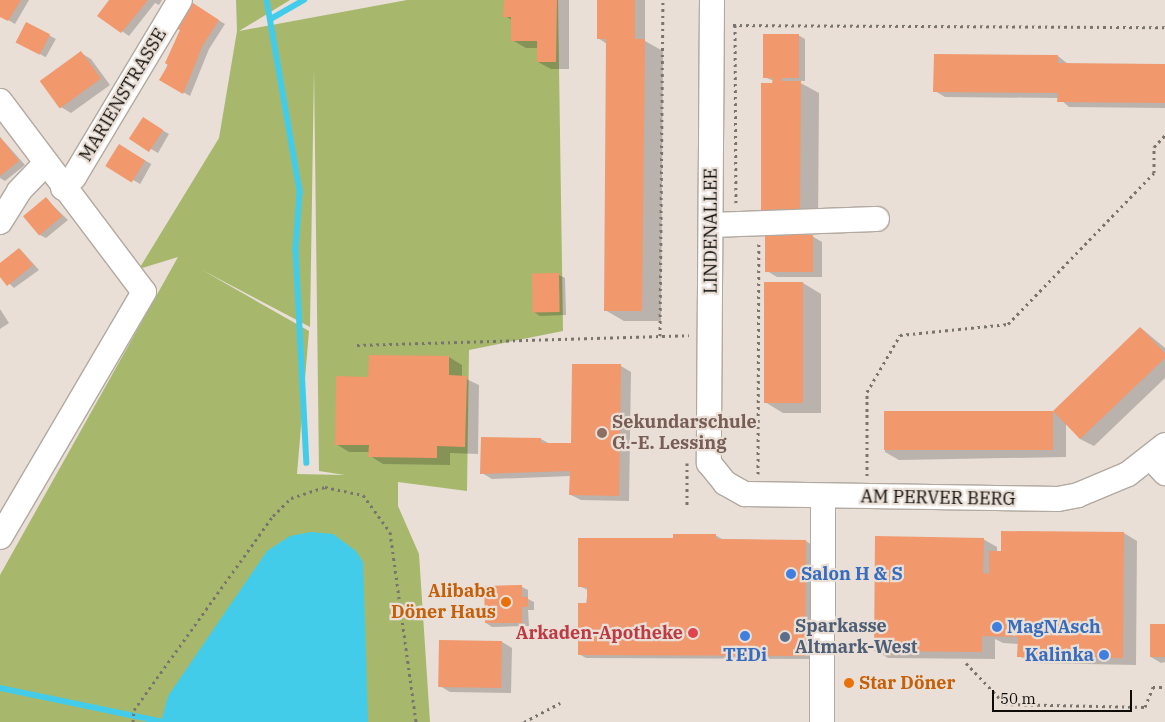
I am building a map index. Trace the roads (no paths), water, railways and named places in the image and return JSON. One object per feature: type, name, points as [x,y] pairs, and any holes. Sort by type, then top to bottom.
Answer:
[{"type":"street","name":"MARIENSTRASSE","points":[[63,188],[74,177],[180,0]]},
{"type":"street","name":"LINDENALLEE","points":[[709,463],[711,225],[724,25],[712,0]]},
{"type":"street","points":[[0,101],[63,188],[144,292],[0,537]]},
{"type":"street","points":[[0,222],[19,191],[45,164]]},
{"type":"street","points":[[711,225],[877,219]]},
{"type":"street","name":"AM PERVER BERG","points":[[709,463],[725,484],[745,494],[1058,499],[1121,477],[1160,459]]},
{"type":"street","points":[[822,722],[823,496]]},
{"type":"water","points":[[311,532],[333,534],[356,551],[363,562],[368,722],[161,722],[168,696],[267,551],[290,536]]},
{"type":"waterway","points":[[267,0],[300,192],[296,249],[307,463]]},
{"type":"waterway","points":[[271,19],[304,0]]},
{"type":"waterway","points":[[0,688],[160,721]]},
{"type":"place","name":"Sekundarschule G.-E. Lessing","points":[[602,433]]},
{"type":"place","name":"Salon H & S","points":[[791,574]]},
{"type":"place","name":"Alibaba Döner Haus","points":[[506,602]]},
{"type":"place","name":"MagNAsch","points":[[997,627]]},
{"type":"place","name":"Arkaden-Apotheke","points":[[693,633]]},
{"type":"place","name":"TEDi","points":[[745,636]]},
{"type":"place","name":"Sparkasse Altmark-West","points":[[785,637]]},
{"type":"place","name":"Kalinka","points":[[1104,655]]},
{"type":"place","name":"Star Döner","points":[[849,683]]}]
